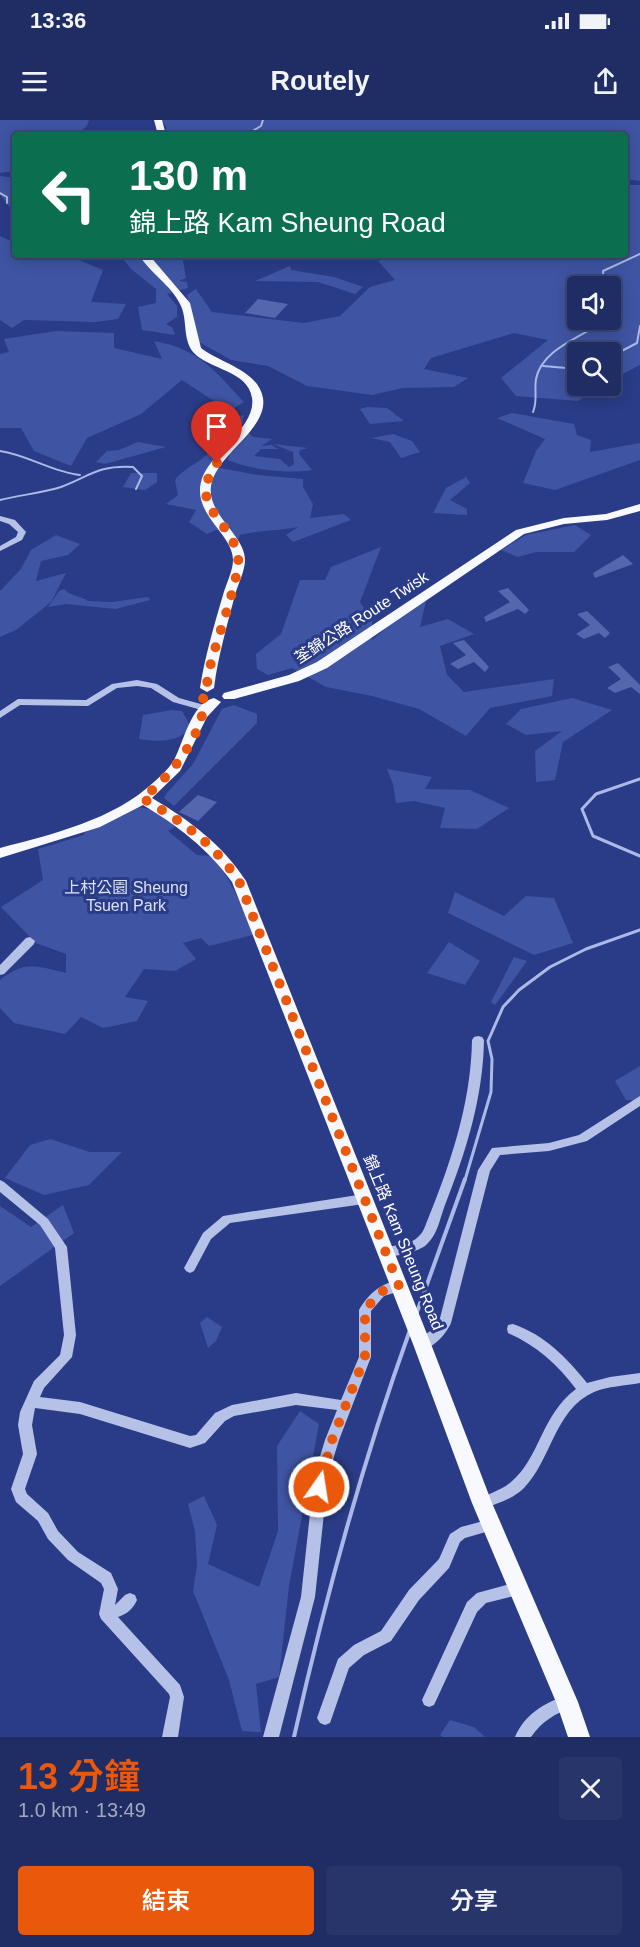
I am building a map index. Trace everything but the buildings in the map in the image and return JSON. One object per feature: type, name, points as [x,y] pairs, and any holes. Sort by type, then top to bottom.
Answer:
[{"type":"main road","points":[[0,853],[81,828],[142,798],[163,782],[181,760],[209,694],[238,559],[209,505],[206,483],[217,463],[252,420],[257,411],[257,399],[245,379],[195,348],[186,306],[154,271],[146,258]]},
{"type":"main road","name":"荃錦公路 Route Twisk","points":[[209,694],[224,700],[229,693],[294,678],[322,665],[487,554],[525,533],[574,521],[607,517],[640,507]]},
{"type":"main road","name":"錦上路 Kam Sheung Road","points":[[142,798],[204,838],[239,881],[421,1341],[482,1503],[567,1702],[579,1737]]},
{"type":"street","points":[[0,518],[12,522],[22,532],[19,538],[0,549]]},
{"type":"street","points":[[0,715],[18,702],[88,703],[116,686],[137,683],[151,684],[176,700],[209,694]]},
{"type":"street","points":[[0,971],[30,942]]},
{"type":"street","points":[[385,1252],[418,1245],[428,1234],[451,1176],[472,1098],[479,1062],[478,1040]]},
{"type":"street","points":[[421,1341],[439,1333],[445,1323],[484,1170],[496,1151],[549,1147],[583,1138],[640,1100]]},
{"type":"street","points":[[0,1185],[44,1222],[61,1246],[70,1335],[69,1352],[63,1361],[47,1375],[32,1402],[25,1425],[30,1454],[18,1484],[20,1495],[43,1517],[53,1535],[73,1556],[106,1578],[111,1589],[106,1614]]},
{"type":"street","points":[[190,1268],[207,1236],[227,1219],[364,1199]]},
{"type":"street","points":[[271,1737],[308,1597],[321,1476],[332,1440],[365,1357],[365,1310],[380,1292],[401,1293]]},
{"type":"street","points":[[513,1329],[540,1341],[551,1350],[585,1390]]},
{"type":"street","points":[[482,1503],[502,1495],[519,1484],[568,1402],[585,1390],[640,1378]]},
{"type":"street","points":[[32,1402],[80,1408],[190,1442],[200,1439],[220,1417],[232,1411],[296,1399],[310,1399],[346,1406]]},
{"type":"street","points":[[325,1718],[344,1664],[359,1650],[386,1636],[414,1595],[444,1563],[455,1538],[462,1533],[491,1525]]},
{"type":"street","points":[[429,1700],[472,1606],[482,1598],[517,1589]]},
{"type":"street","points":[[106,1614],[122,1609],[130,1600]]},
{"type":"street","points":[[106,1614],[175,1690],[177,1697],[170,1737]]},
{"type":"street","points":[[523,1737],[537,1716],[554,1706],[567,1702]]},
{"type":"green space","points":[[0,120],[89,120],[87,126],[80,132],[12,132],[12,171],[0,173]]},
{"type":"green space","points":[[161,120],[640,120],[640,181],[628,179],[628,132],[167,132],[166,126]]},
{"type":"green space","points":[[0,176],[12,178],[12,209],[0,194]]},
{"type":"green space","points":[[628,185],[640,185],[640,365],[621,375],[621,342],[567,342],[567,396],[586,396],[578,401],[516,396],[501,378],[548,340],[514,333],[431,358],[424,369],[468,378],[454,387],[403,388],[372,395],[307,386],[268,366],[231,360],[194,339],[187,295],[196,289],[212,312],[304,323],[340,316],[370,287],[395,280],[378,261],[387,258],[628,258]]},
{"type":"green space","points":[[0,236],[12,242],[12,258],[79,260],[103,270],[91,302],[126,304],[118,319],[96,322],[24,320],[12,328],[0,320]]},
{"type":"green space","points":[[122,258],[183,258],[186,278],[179,281],[187,282],[188,288],[167,294],[177,306],[177,317],[166,324],[172,327],[175,335],[142,330],[138,307],[156,303],[156,289],[131,269]]},
{"type":"green space","points":[[290,266],[291,270],[334,277],[363,287],[355,294],[318,282],[255,281]]},
{"type":"green space","points":[[56,331],[114,333],[114,348],[162,359],[154,341],[183,349],[205,363],[244,402],[229,411],[182,380],[141,414],[87,438],[71,466],[34,451],[21,428],[0,428],[0,354],[9,352],[4,339]]},
{"type":"green space","points":[[387,408],[404,421],[370,424],[360,409]]},
{"type":"green space","points":[[512,413],[574,424],[577,435],[591,440],[590,452],[640,443],[640,460],[555,490],[523,483],[536,451],[545,439],[497,418]]},
{"type":"green space","points":[[244,415],[243,423],[209,466],[258,475],[303,479],[303,487],[313,504],[310,518],[344,514],[351,520],[293,542],[286,535],[298,527],[240,535],[237,542],[229,532],[216,530],[207,534],[189,522],[196,510],[166,504],[178,495],[175,480],[211,450],[202,443],[203,438],[208,440],[230,418]]},
{"type":"green space","points":[[248,432],[253,437],[272,439],[261,446],[272,445],[278,449],[261,449],[254,456],[280,459],[289,467],[294,464],[293,452],[273,444],[308,448],[300,450],[299,454],[312,470],[291,472],[269,470],[228,460],[232,442]]},
{"type":"green space","points":[[393,434],[412,441],[420,452],[401,458],[390,442],[371,438]]},
{"type":"green space","points":[[138,442],[166,447],[105,464],[96,462],[107,451],[119,450]]},
{"type":"green space","points":[[131,473],[157,473],[157,482],[145,490],[123,487]]},
{"type":"green space","points":[[466,477],[470,483],[450,500],[467,509],[467,515],[433,513],[446,488]]},
{"type":"green space","points":[[575,525],[591,535],[574,552],[536,552],[518,557],[501,550],[526,535]]},
{"type":"green space","points":[[56,535],[80,544],[68,555],[41,561],[36,581],[66,573],[51,602],[16,630],[0,637],[0,591],[21,569],[31,550]]},
{"type":"green space","points":[[381,547],[360,602],[372,620],[372,640],[392,623],[426,601],[420,627],[448,619],[474,634],[440,646],[447,675],[464,692],[554,679],[552,696],[490,708],[466,736],[419,709],[372,696],[326,687],[292,668],[268,675],[257,669],[256,654],[281,634],[300,580],[325,580],[331,567]]},
{"type":"green space","points":[[64,589],[88,601],[112,602],[148,597],[150,600],[116,609],[66,604],[48,607],[59,591]]},
{"type":"green space","points":[[572,698],[612,710],[563,742],[555,780],[536,782],[535,751],[562,731],[526,735],[506,724],[521,709]]},
{"type":"green space","points":[[234,705],[257,714],[257,723],[174,806],[164,798],[166,794],[193,764],[222,709]]},
{"type":"green space","points":[[172,710],[182,711],[191,727],[186,732],[168,740],[139,739],[143,715]]},
{"type":"green space","points":[[387,769],[432,777],[425,789],[470,790],[509,808],[477,829],[440,828],[445,808],[414,801],[396,803],[393,784]]},
{"type":"green space","name":"上村公園 Sheung Tsuen Park","points":[[139,807],[152,810],[178,825],[168,831],[197,855],[211,856],[231,884],[253,935],[209,946],[201,938],[183,943],[196,959],[175,971],[144,969],[125,997],[148,1001],[137,1021],[103,1028],[81,1017],[65,1034],[14,1023],[0,1008],[0,980],[17,969],[31,966],[66,973],[66,954],[36,943],[1,907],[43,880],[38,849],[84,835],[85,828]]},
{"type":"green space","points":[[455,892],[504,916],[526,896],[554,898],[573,943],[534,955],[448,913]]},
{"type":"green space","points":[[449,942],[480,961],[465,985],[427,973]]},
{"type":"green space","points":[[514,957],[527,961],[495,1005],[491,1002]]},
{"type":"green space","points":[[640,1066],[640,1101],[626,1100],[615,1081]]},
{"type":"green space","points":[[50,1139],[90,1152],[122,1152],[89,1185],[44,1195],[5,1178],[30,1145]]},
{"type":"green space","points":[[63,1205],[74,1233],[0,1286],[0,1206],[31,1227]]},
{"type":"green space","points":[[207,1317],[222,1327],[216,1341],[208,1348],[200,1323]]},
{"type":"green space","points":[[300,1411],[319,1424],[289,1586],[279,1677],[256,1684],[261,1732],[242,1731],[229,1680],[193,1591],[197,1565],[195,1531],[188,1504],[204,1496],[217,1525],[208,1564],[259,1587],[278,1531],[277,1446]]},
{"type":"green space","points":[[450,1720],[474,1727],[485,1737],[443,1737],[440,1735]]},
{"type":"waterway","points":[[251,132],[261,126],[263,120]]},
{"type":"waterway","points":[[0,193],[7,197],[7,203]]},
{"type":"waterway","points":[[603,276],[603,271],[640,254]]},
{"type":"waterway","points":[[621,351],[637,343],[640,326]]},
{"type":"waterway","points":[[533,412],[536,379],[544,362],[565,344],[588,330]]},
{"type":"waterway","points":[[543,366],[567,368]]},
{"type":"waterway","points":[[0,451],[60,471],[80,475]]},
{"type":"waterway","points":[[0,500],[54,489],[95,472],[121,467],[133,467],[142,476],[136,489]]},
{"type":"waterway","points":[[640,779],[596,794],[582,809],[593,836],[640,856]]},
{"type":"waterway","points":[[465,1180],[491,1092],[492,1059],[488,1041],[503,1007],[519,990],[550,967],[586,949],[640,930]]},
{"type":"waterway","points":[[417,1312],[465,1179]]},
{"type":"waterway","points":[[294,1737],[318,1634],[346,1532],[376,1430],[410,1330]]},
{"type":"route","points":[[217,463],[207,478],[206,495],[212,511],[236,551],[238,570],[210,665],[207,688],[202,693],[205,708],[181,760],[163,782],[142,798],[195,830],[211,844],[239,881],[399,1286],[380,1292],[370,1300],[365,1310],[367,1346],[365,1357],[332,1440],[319,1487]]}]
